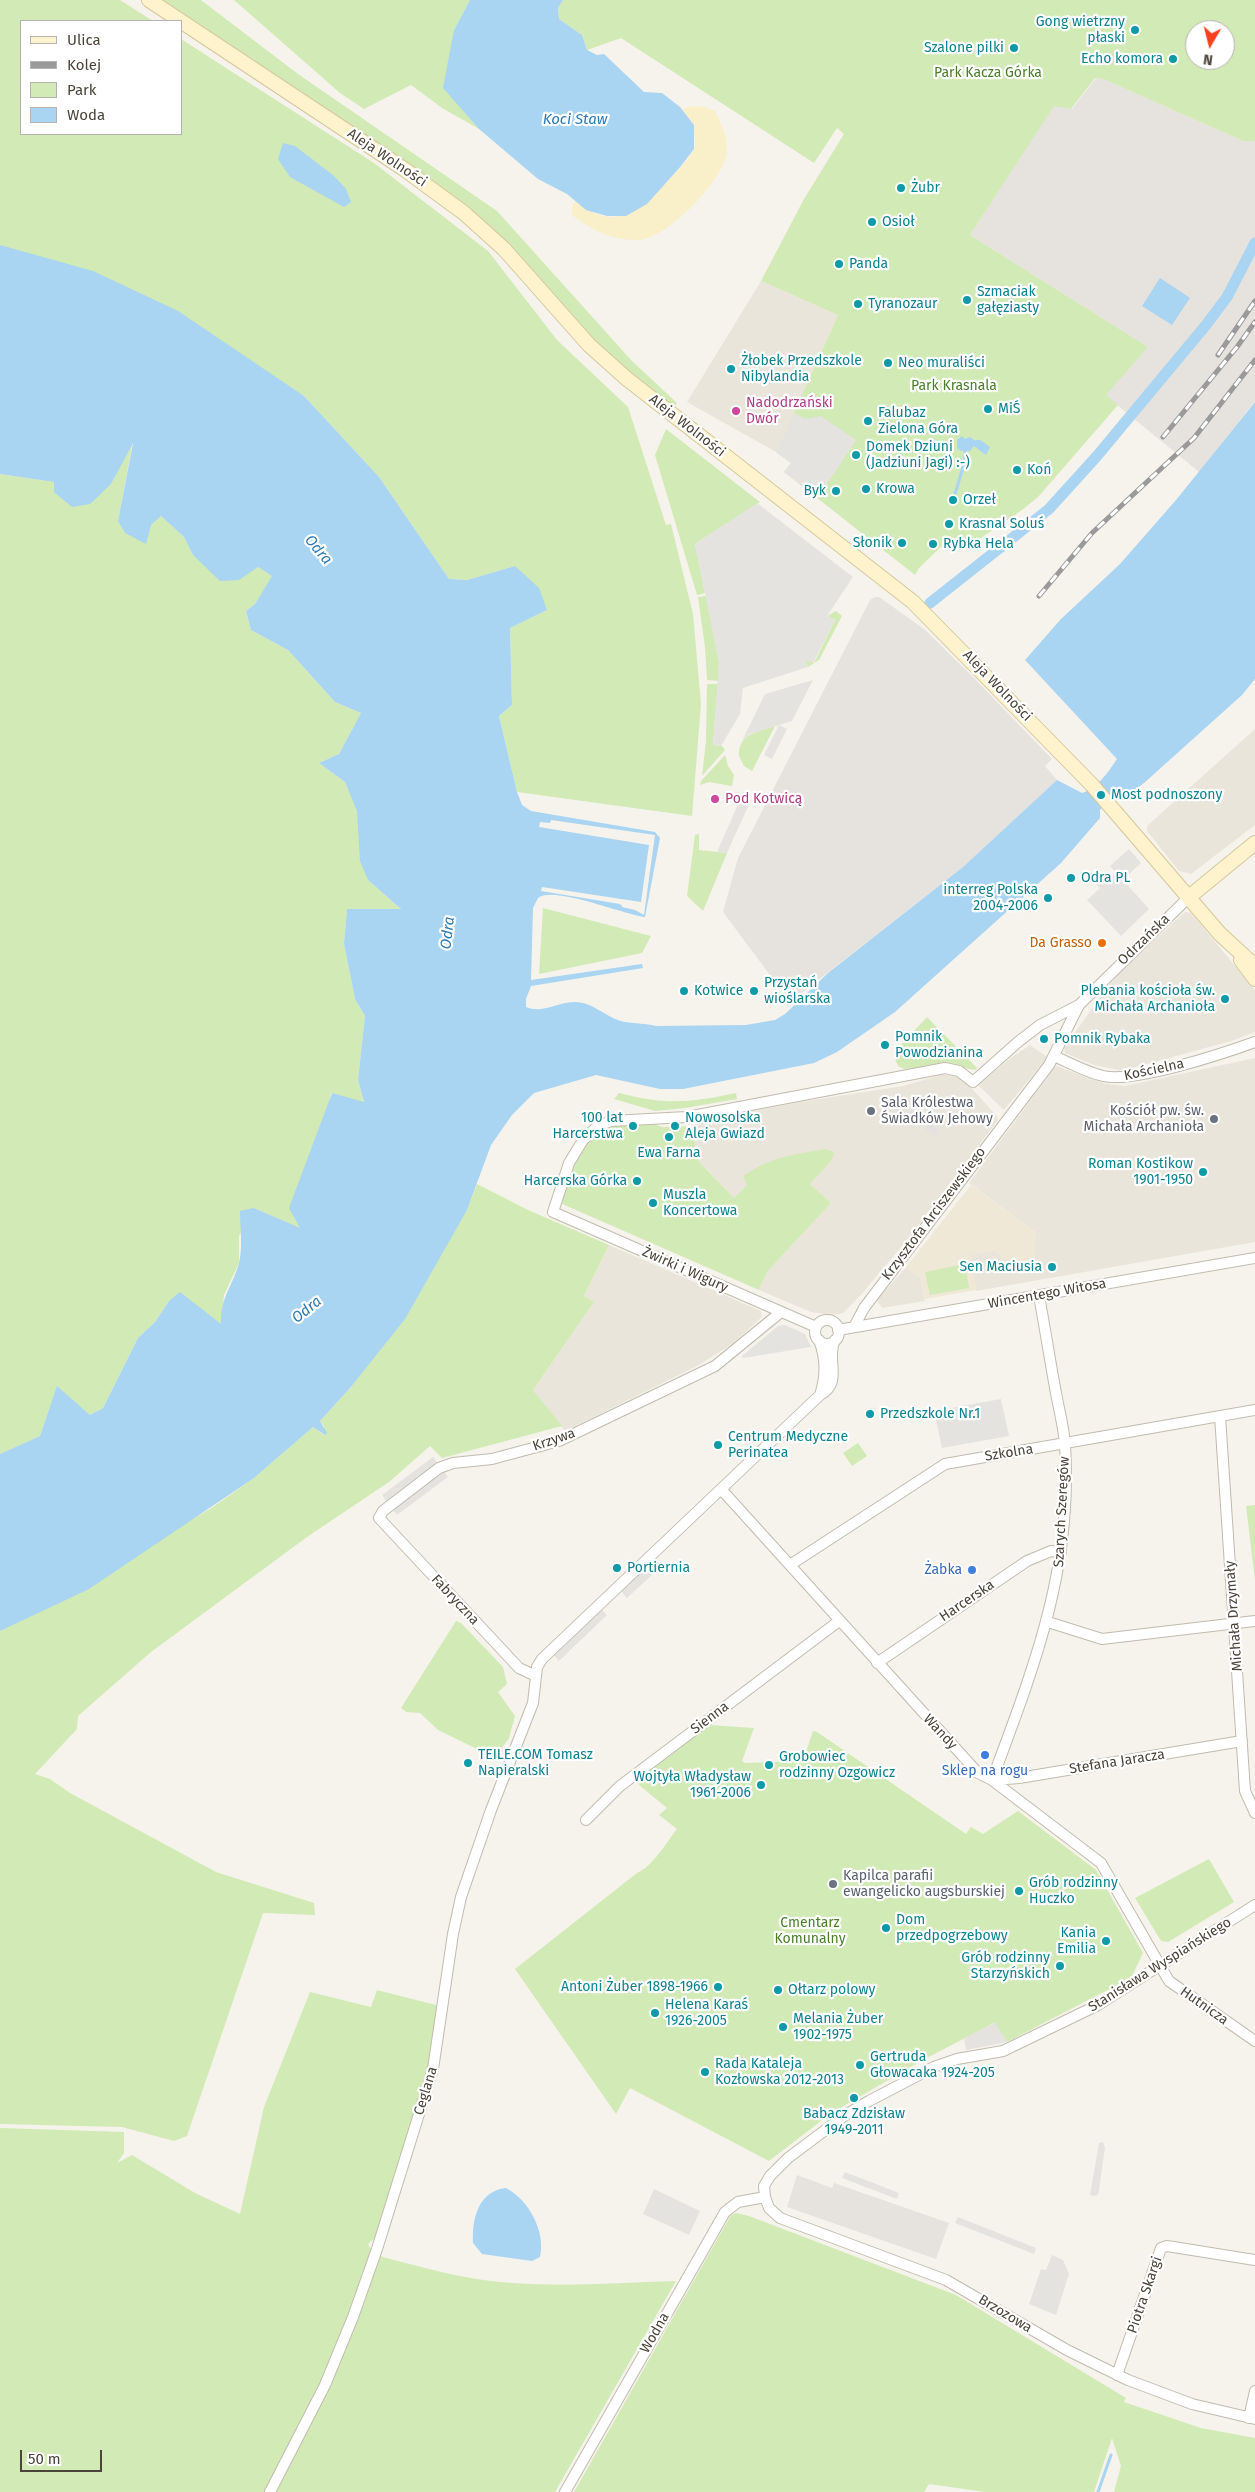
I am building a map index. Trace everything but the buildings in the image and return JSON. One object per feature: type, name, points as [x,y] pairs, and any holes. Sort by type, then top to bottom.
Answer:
[{"type":"street","name":"Aleja Wolności","points":[[150,0],[180,20]]},
{"type":"street","name":"Aleja Wolności","points":[[182,21],[404,169],[464,212],[504,249],[589,345],[627,379],[913,602],[1092,785],[1232,947]]},
{"type":"street","points":[[1189,897],[1255,843]]},
{"type":"street","name":"Odrzańska","points":[[553,1212],[569,1163],[583,1140],[597,1127],[610,1122],[687,1117],[945,1068],[958,1071],[973,1082],[1040,1025],[1079,1005],[1189,897]]},
{"type":"street","points":[[1232,947],[1255,966]]},
{"type":"street","points":[[1232,947],[1255,979]]},
{"type":"street","name":"Odrzańska","points":[[1054,1056],[1079,1005]]},
{"type":"street","name":"Kościelna","points":[[1054,1056],[1087,1071],[1119,1078],[1220,1054],[1255,1042]]},
{"type":"street","name":"Krzysztofa Arciszewskiego","points":[[854,1327],[864,1308],[1054,1056]]},
{"type":"street","name":"Żwirki i Wigury","points":[[553,1212],[816,1327]]},
{"type":"street","name":"Wincentego Witosa","points":[[837,1335],[854,1327],[1255,1258]]},
{"type":"street","name":"Szarych Szeregów","points":[[992,1780],[1032,1675],[1048,1622],[1062,1552],[1065,1503],[1065,1443],[1038,1296]]},
{"type":"street","name":"Krzywa","points":[[379,1518],[383,1511],[439,1468],[453,1463],[492,1458],[559,1440],[715,1366],[731,1355],[781,1312]]},
{"type":"street","points":[[536,1676],[537,1666],[542,1659],[829,1388],[833,1381],[832,1347],[837,1335],[834,1323],[828,1320],[821,1322],[816,1327],[815,1334],[822,1348],[825,1374],[820,1395]]},
{"type":"street","points":[[819,1340],[829,1343],[837,1335]]},
{"type":"street","name":"Szkolna","points":[[790,1565],[945,1464],[1255,1410]]},
{"type":"street","name":"Michała Drzymały","points":[[1220,1416],[1245,1791],[1255,1813]]},
{"type":"street","name":"Wandy","points":[[721,1489],[978,1773],[992,1780],[1101,1863],[1159,1966]]},
{"type":"street","name":"Fabryczna","points":[[379,1518],[519,1668],[536,1676]]},
{"type":"street","name":"Harcerska","points":[[877,1663],[1027,1561],[1051,1551],[1062,1552]]},
{"type":"street","name":"Sienna","points":[[586,1820],[620,1786],[840,1621]]},
{"type":"street","points":[[1048,1622],[1102,1639],[1255,1621]]},
{"type":"street","name":"Ceglana","points":[[270,2492],[325,2385],[353,2317],[377,2249],[433,2069],[453,1934],[461,1897],[491,1810],[533,1703],[536,1676]]},
{"type":"street","name":"Stefana Jaracza","points":[[992,1780],[1019,1778],[1242,1741]]},
{"type":"street","name":"Stanisława Wyspiańskiego","points":[[765,2197],[766,2181],[778,2166],[824,2130],[869,2101],[948,2062],[1013,2048],[1117,1995],[1255,1905]]},
{"type":"street","name":"Hutnicza","points":[[1159,1966],[1169,1981],[1255,2041]]},
{"type":"street","name":"Brzozowa","points":[[765,2197],[772,2212],[780,2218],[946,2280],[1067,2350],[1117,2375],[1178,2399],[1252,2419]]},
{"type":"street","name":"Wodna","points":[[565,2492],[725,2212],[738,2202],[765,2197]]},
{"type":"street","name":"Piotra Skargi","points":[[1117,2375],[1161,2248],[1167,2246],[1255,2260]]},
{"type":"street","points":[[1252,2419],[1255,2391]]},
{"type":"shaded area","points":[[1096,78],[1103,79],[1243,141],[1255,141],[1255,401],[1199,472],[1105,395],[1148,347],[970,235],[1054,105],[1072,109]]},
{"type":"shaded area","points":[[761,281],[838,315],[776,452],[687,402]]},
{"type":"shaded area","points":[[794,413],[805,419],[821,416],[856,440],[818,498],[784,472],[791,463],[776,452]]},
{"type":"shaded area","points":[[757,503],[853,577],[827,616],[835,620],[813,663],[806,660],[808,667],[743,688],[740,714],[721,746],[713,745],[719,662],[695,544]]},
{"type":"shaded area","points":[[879,597],[924,629],[971,675],[1052,759],[1045,766],[1057,780],[963,867],[790,1002],[723,912],[738,858],[870,600]]},
{"type":"shaded area","points":[[813,680],[792,721],[750,734],[742,741],[765,694]]},
{"type":"shaded area","points":[[779,725],[787,729],[772,759],[764,755]]},
{"type":"shaded area","points":[[1255,729],[1255,825],[1191,874],[1179,871],[1147,831],[1147,826]]},
{"type":"shaded area","points":[[740,800],[751,800],[727,853],[717,852]]},
{"type":"shaded area","points":[[1129,849],[1141,863],[1123,880],[1149,909],[1121,936],[1087,900],[1100,888],[1094,882],[1105,872],[1110,878],[1116,873],[1110,866]]},
{"type":"shaded area","points":[[1185,912],[1191,913],[1255,990],[1255,1032],[1231,1041],[1119,1070],[1094,1065],[1065,1053],[1064,1048],[1106,989],[1124,968]]},
{"type":"shaded area","points":[[1030,1045],[1047,1057],[1004,1110],[978,1085]]},
{"type":"shaded area","points":[[1255,1058],[1255,1242],[976,1291],[970,1255],[994,1250],[1009,1264],[1036,1233],[969,1183],[1056,1066],[1106,1084],[1125,1086]]},
{"type":"shaded area","points":[[941,1075],[956,1075],[963,1079],[997,1116],[998,1120],[907,1240],[860,1296],[843,1313],[831,1315],[811,1312],[759,1290],[767,1272],[831,1203],[810,1184],[831,1161],[747,1185],[734,1198],[699,1162],[691,1126],[706,1120],[806,1101],[903,1086]]},
{"type":"shaded area","points":[[912,1104],[939,1132],[933,1137],[907,1109]]},
{"type":"shaded area","points":[[971,1185],[1036,1233],[1034,1266],[1011,1270],[1009,1264],[994,1250],[971,1255],[976,1290],[925,1299],[921,1278],[906,1267]]},
{"type":"shaded area","points":[[609,1245],[761,1311],[762,1317],[732,1344],[697,1366],[565,1431],[533,1390],[594,1302],[584,1296]]},
{"type":"shaded area","points":[[906,1267],[921,1278],[925,1301],[882,1308],[877,1300]]},
{"type":"shaded area","points":[[785,1325],[805,1334],[811,1347],[743,1358],[742,1356],[778,1326]]},
{"type":"shaded area","points":[[1001,1399],[1009,1436],[942,1448],[934,1411]]},
{"type":"shaded area","points":[[433,1457],[448,1477],[397,1515],[382,1495]]},
{"type":"shaded area","points":[[647,1567],[653,1574],[627,1598],[621,1591]]},
{"type":"shaded area","points":[[602,1610],[607,1615],[559,1661],[554,1655]]},
{"type":"shaded area","points":[[995,2023],[1007,2042],[966,2050],[964,2038]]},
{"type":"shaded area","points":[[1103,2142],[1105,2148],[1099,2190],[1098,2195],[1093,2196],[1090,2195],[1099,2143]]},
{"type":"shaded area","points":[[845,2172],[899,2193],[897,2199],[842,2178]]},
{"type":"shaded area","points":[[797,2175],[832,2188],[834,2183],[949,2223],[936,2259],[787,2207]]},
{"type":"shaded area","points":[[654,2189],[700,2211],[689,2235],[643,2214]]},
{"type":"shaded area","points":[[958,2217],[1036,2248],[1034,2254],[955,2223]]},
{"type":"shaded area","points":[[1052,2255],[1063,2260],[1069,2274],[1056,2315],[1029,2304],[1041,2269],[1046,2270]]},
{"type":"green space","points":[[0,0],[120,0],[151,20],[20,20],[20,135],[182,135],[182,40],[374,163],[488,251],[557,340],[628,407],[666,525],[671,524],[693,614],[701,704],[692,816],[517,792],[499,716],[512,705],[510,628],[547,610],[515,566],[467,580],[449,579],[379,477],[304,396],[0,245]]},
{"type":"green space","points":[[158,0],[201,0],[298,74],[497,211],[632,361],[677,403],[673,408],[597,345],[519,255],[478,217],[423,174]]},
{"type":"green space","points":[[234,0],[470,0],[454,30],[465,113],[479,129],[442,108],[411,85],[364,109],[340,93]]},
{"type":"green space","points":[[563,0],[1255,0],[1255,141],[1243,141],[1103,79],[1095,78],[1071,109],[1054,106],[970,235],[1148,347],[1106,395],[1118,405],[1038,497],[978,540],[948,540],[919,568],[915,575],[784,472],[791,463],[776,452],[838,315],[761,281],[804,199],[844,134],[837,128],[814,163],[621,38],[587,50],[582,35],[559,19],[558,8]]},
{"type":"green space","points":[[666,429],[760,502],[695,544],[705,593],[697,595],[655,455]]},
{"type":"green space","points":[[133,440],[118,521],[151,525],[161,516],[184,537],[193,555],[258,567],[273,576],[255,604],[246,611],[251,630],[288,650],[335,702],[361,713],[339,754],[319,763],[345,782],[358,811],[368,880],[402,910],[347,910],[344,944],[355,999],[365,1016],[358,1080],[364,1103],[331,1093],[301,1229],[254,1208],[239,1236],[239,1263],[224,1295],[221,1324],[169,1301],[155,1322],[138,1338],[103,1408],[90,1415],[57,1387],[40,1436],[0,1454],[0,474],[54,482],[111,484]]},
{"type":"green space","points":[[706,596],[719,662],[718,681],[707,680],[705,647],[698,597]]},
{"type":"green space","points":[[836,611],[842,616],[819,660],[808,667],[805,659],[814,663],[835,620],[827,616]]},
{"type":"green space","points":[[707,684],[718,684],[713,745],[722,746],[725,750],[702,776],[706,741]]},
{"type":"green space","points":[[775,726],[752,771],[744,766],[739,756],[745,738]]},
{"type":"green space","points":[[725,755],[728,766],[734,775],[732,786],[709,782],[700,785],[701,781]]},
{"type":"green space","points":[[699,834],[699,850],[727,853],[703,911],[687,896],[695,835]]},
{"type":"green space","points":[[543,908],[651,936],[642,953],[539,974]]},
{"type":"green space","points":[[927,1017],[977,1068],[976,1070],[945,1065],[904,1069],[898,1066],[895,1058],[898,1048]]},
{"type":"green space","points":[[619,1093],[664,1101],[691,1101],[736,1093],[737,1099],[655,1111],[614,1099]]},
{"type":"green space","points":[[649,1122],[662,1127],[691,1126],[699,1162],[734,1198],[747,1185],[743,1176],[772,1161],[825,1149],[832,1151],[834,1154],[831,1161],[810,1184],[831,1203],[767,1272],[759,1290],[560,1203],[571,1169],[583,1146],[591,1137],[611,1125]]},
{"type":"green space","points":[[477,1184],[528,1210],[609,1245],[584,1296],[594,1302],[533,1390],[562,1426],[442,1458],[430,1446],[389,1482],[307,1537],[151,1652],[78,1716],[77,1729],[35,1774],[50,1779],[70,1793],[216,1872],[314,1903],[315,1915],[263,1913],[187,2136],[174,2141],[122,2127],[0,2124],[0,1631],[210,1509],[254,1478],[313,1427],[324,1435],[324,1426],[320,1421],[350,1388],[467,1210]]},
{"type":"green space","points":[[965,1264],[969,1288],[930,1295],[925,1272]]},
{"type":"green space","points":[[858,1443],[867,1456],[852,1466],[843,1453]]},
{"type":"green space","points":[[1255,1505],[1255,1579],[1246,1506]]},
{"type":"green space","points":[[456,1621],[461,1623],[503,1667],[507,1684],[498,1692],[515,1716],[509,1738],[499,1752],[485,1753],[438,1730],[420,1713],[406,1712],[401,1708]]},
{"type":"green space","name":"Cmentarz Komunalny","points":[[709,1725],[754,1728],[742,1761],[745,1763],[803,1761],[813,1731],[817,1732],[966,1834],[971,1827],[983,1834],[1018,1811],[1096,1870],[1143,1953],[1131,1978],[1007,2042],[994,2023],[921,2061],[830,2114],[769,2161],[630,2088],[616,2114],[515,1969],[643,1869],[659,1853],[677,1829],[659,1815],[667,1808],[639,1785],[642,1775]]},
{"type":"green space","points":[[1209,1859],[1234,1902],[1168,1942],[1161,1941],[1135,1898]]},
{"type":"green space","points":[[377,1990],[436,2005],[437,2009],[428,2068],[375,2238],[368,2244],[372,2251],[383,2257],[424,2268],[491,2281],[570,2285],[676,2281],[555,2492],[0,2492],[0,2128],[124,2132],[124,2153],[117,2163],[132,2155],[195,2193],[240,2214],[264,2107],[310,1992],[371,2007]]},
{"type":"green space","points":[[736,2213],[749,2216],[956,2295],[1126,2398],[1124,2402],[1201,2428],[1255,2438],[1255,2492],[1114,2492],[1121,2466],[1112,2438],[1094,2492],[985,2492],[929,2484],[924,2492],[574,2492],[731,2215]]},
{"type":"sand","points":[[693,106],[715,111],[725,134],[727,148],[725,160],[718,174],[680,218],[651,237],[629,240],[603,234],[572,215],[572,205],[576,201],[590,211],[603,216],[615,217],[627,214],[649,200],[683,165],[694,149],[694,125],[682,109]]},
{"type":"water","name":"Koci Staw","points":[[470,0],[563,0],[558,8],[559,19],[582,35],[587,50],[597,55],[604,54],[644,92],[662,93],[680,107],[694,125],[694,149],[647,204],[626,216],[607,216],[586,210],[567,194],[538,179],[479,129],[443,88],[454,30]]},
{"type":"water","points":[[283,143],[295,146],[334,176],[346,189],[351,202],[344,207],[290,177],[278,159]]},
{"type":"water","name":"Odra","points":[[0,245],[93,271],[178,311],[304,396],[379,477],[449,579],[467,580],[515,566],[539,588],[547,610],[510,628],[512,705],[499,716],[517,792],[522,805],[531,811],[655,832],[660,838],[645,917],[558,895],[546,895],[538,898],[533,908],[531,980],[642,964],[643,968],[531,986],[526,999],[526,1007],[538,1009],[575,1002],[582,1003],[618,1020],[656,1026],[746,1025],[775,1020],[785,1014],[828,973],[963,867],[1057,780],[1082,793],[1098,784],[1117,759],[1025,660],[1061,619],[1120,564],[1176,500],[1255,402],[1255,679],[1242,695],[1144,783],[1125,797],[1121,796],[1108,801],[1100,810],[1100,818],[1061,863],[895,1012],[837,1052],[814,1063],[683,1089],[660,1089],[596,1075],[534,1093],[512,1115],[491,1145],[467,1210],[405,1319],[350,1388],[320,1421],[327,1433],[325,1435],[313,1427],[254,1478],[89,1589],[0,1631],[0,1454],[40,1436],[57,1386],[90,1415],[103,1408],[138,1338],[155,1322],[169,1301],[180,1292],[221,1324],[223,1306],[240,1257],[240,1211],[254,1208],[300,1228],[289,1208],[332,1093],[364,1102],[358,1080],[365,1016],[355,999],[344,944],[347,909],[401,909],[368,880],[360,861],[357,811],[345,782],[319,763],[339,754],[361,713],[335,702],[288,650],[251,630],[246,611],[255,604],[272,576],[258,567],[239,580],[220,581],[193,555],[184,537],[161,516],[151,525],[146,544],[125,533],[118,521],[133,443],[111,484],[90,504],[72,507],[54,492],[54,482],[0,474]]},
{"type":"water","points":[[1160,278],[1190,298],[1172,325],[1142,306]]},
{"type":"water","points":[[962,436],[965,439],[970,437],[974,440],[980,440],[990,447],[986,455],[974,446],[970,451],[961,451],[957,448],[957,440]]},
{"type":"water","points":[[506,2188],[522,2200],[538,2227],[541,2247],[540,2257],[532,2261],[482,2254],[473,2243],[476,2216],[483,2200],[489,2194]]},
{"type":"pier","points":[[551,820],[655,835],[644,915],[635,910],[622,907],[622,904],[621,906],[620,904],[541,891],[542,887],[641,902],[649,845],[539,827],[540,822],[550,823]]},
{"type":"waterway","points":[[930,603],[1049,509],[1097,456],[1227,297],[1255,243]]},
{"type":"waterway","points":[[954,497],[964,464],[965,451]]},
{"type":"waterway","points":[[1098,2492],[1111,2455]]},
{"type":"railway","points":[[1218,355],[1255,301]]},
{"type":"railway","points":[[1163,437],[1237,347],[1255,322]]},
{"type":"railway","points":[[1039,596],[1092,533],[1194,438],[1255,360]]},
{"type":"place","name":"Gong wietrzny płaski","points":[[1135,30]]},
{"type":"place","name":"Szalone pilki","points":[[1014,48]]},
{"type":"place","name":"Echo komora","points":[[1173,59]]},
{"type":"place","name":"Żubr","points":[[901,188]]},
{"type":"place","name":"Osioł","points":[[872,222]]},
{"type":"place","name":"Panda","points":[[839,264]]},
{"type":"place","name":"Szmaciak gałęziasty","points":[[967,300]]},
{"type":"place","name":"Tyranozaur","points":[[858,304]]},
{"type":"place","name":"Neo muraliści","points":[[888,363]]},
{"type":"place","name":"Żłobek Przedszkole Nibylandia","points":[[731,369]]},
{"type":"place","name":"MiŚ","points":[[988,409]]},
{"type":"place","name":"Nadodrzański Dwór","points":[[736,411]]},
{"type":"place","name":"Falubaz Zielona Góra","points":[[868,421]]},
{"type":"place","name":"Domek Dziuni (Jadziuni Jagi) :-)","points":[[856,455]]},
{"type":"place","name":"Koń","points":[[1017,470]]},
{"type":"place","name":"Krowa","points":[[866,489]]},
{"type":"place","name":"Byk","points":[[836,491]]},
{"type":"place","name":"Orzeł","points":[[953,500]]},
{"type":"place","name":"Krasnal Soluś","points":[[949,524]]},
{"type":"place","name":"Słonik","points":[[902,543]]},
{"type":"place","name":"Rybka Hela","points":[[933,544]]},
{"type":"place","name":"Most podnoszony","points":[[1101,795]]},
{"type":"place","name":"Pod Kotwicą","points":[[715,799]]},
{"type":"place","name":"Odra PL","points":[[1071,878]]},
{"type":"place","name":"interreg Polska 2004-2006","points":[[1048,898]]},
{"type":"place","name":"Da Grasso","points":[[1102,943]]},
{"type":"place","name":"Kotwice","points":[[684,991]]},
{"type":"place","name":"Przystań wioślarska","points":[[754,991]]},
{"type":"place","name":"Plebania kościoła św. Michała Archanioła","points":[[1225,999]]},
{"type":"place","name":"Pomnik Rybaka","points":[[1044,1039]]},
{"type":"place","name":"Pomnik Powodzianina","points":[[885,1045]]},
{"type":"place","name":"Sala Królestwa Świadków Jehowy","points":[[871,1111]]},
{"type":"place","name":"Kościół pw. św. Michała Archanioła","points":[[1214,1119]]},
{"type":"place","name":"100 lat Harcerstwa","points":[[633,1126]]},
{"type":"place","name":"Nowosolska Aleja Gwiazd","points":[[675,1126]]},
{"type":"place","name":"Ewa Farna","points":[[669,1137]]},
{"type":"place","name":"Roman Kostikow 1901-1950","points":[[1203,1172]]},
{"type":"place","name":"Harcerska Górka","points":[[637,1181]]},
{"type":"place","name":"Muszla Koncertowa","points":[[653,1203]]},
{"type":"place","name":"Sen Maciusia","points":[[1052,1267]]},
{"type":"place","name":"Przedszkole Nr.1","points":[[870,1414]]},
{"type":"place","name":"Centrum Medyczne Perinatea","points":[[718,1445]]},
{"type":"place","name":"Portiernia","points":[[617,1568]]},
{"type":"place","name":"Żabka","points":[[972,1570]]},
{"type":"place","name":"Sklep na rogu","points":[[985,1755]]},
{"type":"place","name":"TEILE.COM Tomasz Napieralski","points":[[468,1763]]},
{"type":"place","name":"Grobowiec rodzinny Ozgowicz","points":[[769,1765]]},
{"type":"place","name":"Wojtyła Władysław 1961-2006","points":[[761,1785]]},
{"type":"place","name":"Kapilca parafii ewangelicko augsburskiej","points":[[833,1884]]},
{"type":"place","name":"Grób rodzinny Huczko","points":[[1019,1891]]},
{"type":"place","name":"Dom przedpogrzebowy","points":[[886,1928]]},
{"type":"place","name":"Kania Emilia","points":[[1106,1941]]},
{"type":"place","name":"Grób rodzinny Starzyńskich","points":[[1060,1966]]},
{"type":"place","name":"Antoni Żuber 1898-1966","points":[[718,1987]]},
{"type":"place","name":"Ołtarz polowy","points":[[778,1990]]},
{"type":"place","name":"Helena Karaś 1926-2005","points":[[655,2013]]},
{"type":"place","name":"Melania Żuber 1902-1975","points":[[783,2027]]},
{"type":"place","name":"Gertruda Głowacaka 1924-205","points":[[860,2065]]},
{"type":"place","name":"Rada Kataleja Kozłowska 2012-2013","points":[[705,2072]]},
{"type":"place","name":"Babacz Zdzisław 1949-2011","points":[[854,2098]]},
{"type":"park label","name":"Park Kacza Górka","points":[[988,73]]},
{"type":"park label","name":"Park Krasnala","points":[[954,386]]}]
